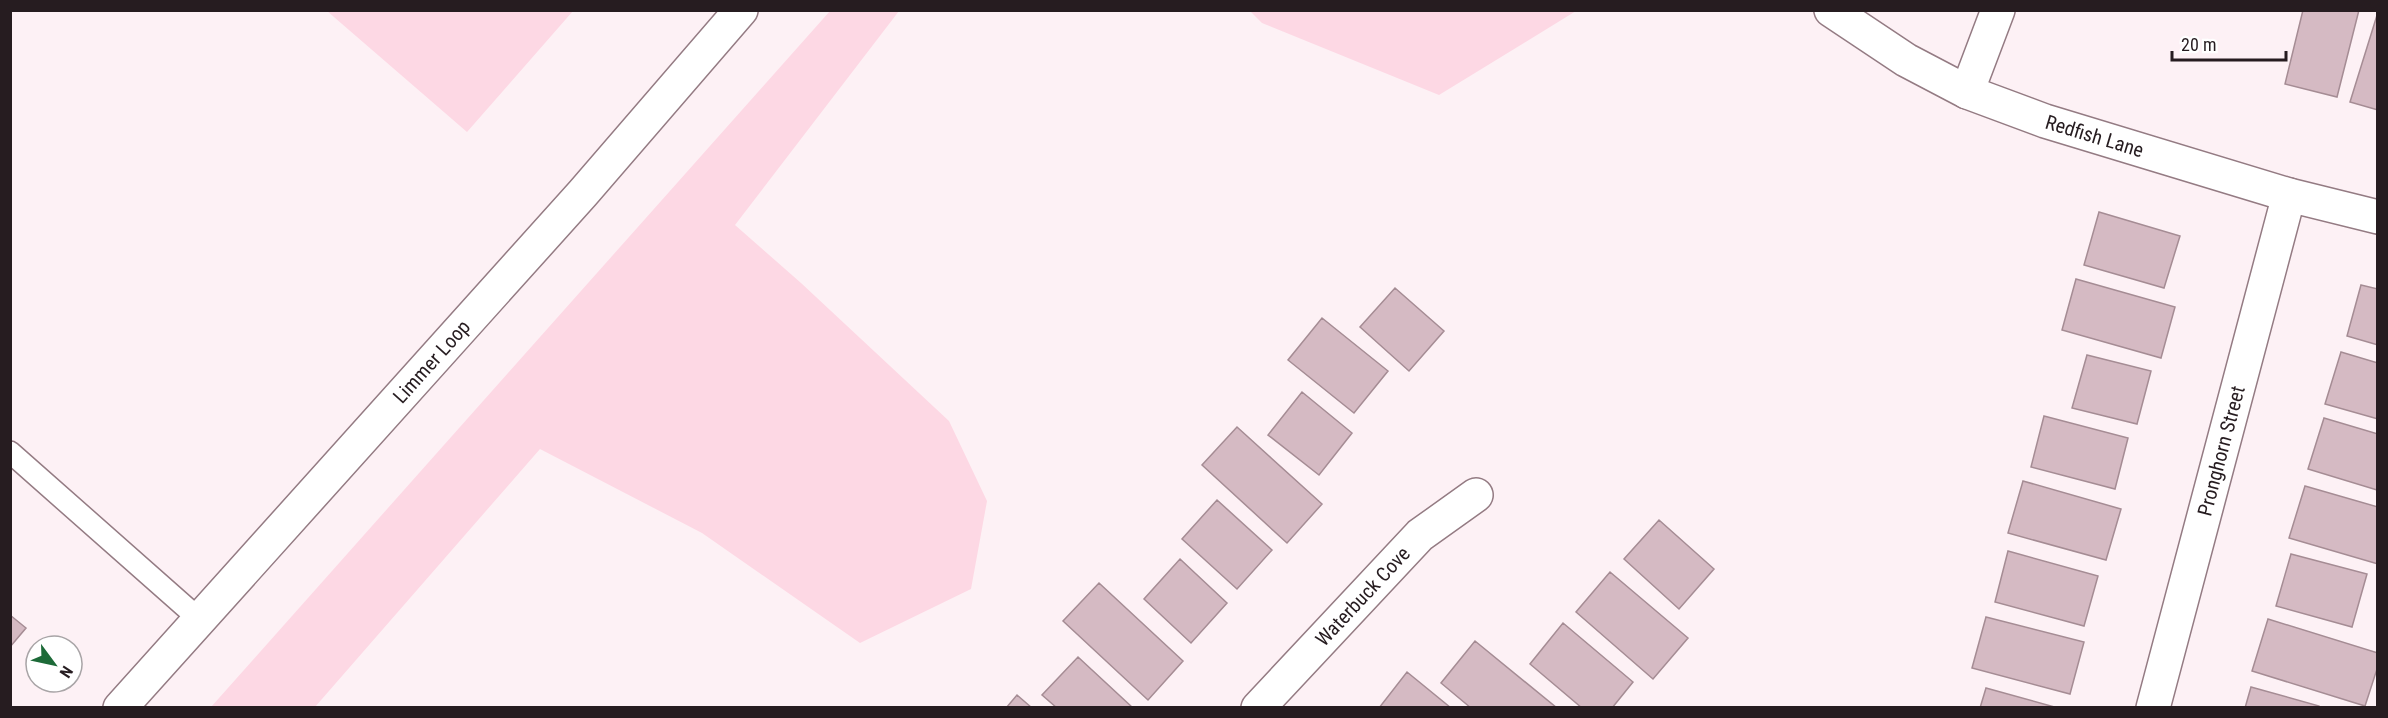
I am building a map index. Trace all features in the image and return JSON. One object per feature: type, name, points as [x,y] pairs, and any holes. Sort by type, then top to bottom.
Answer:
[{"type":"street","name":"Limmer Loop","points":[[120,708],[583,193],[741,10]]},
{"type":"street","name":"Redfish Lane","points":[[1831,10],[1906,60],[1967,92],[2045,121],[2289,195],[2378,217]]},
{"type":"street","points":[[1967,92],[1998,10]]},
{"type":"street","name":"Pronghorn Street","points":[[2153,708],[2289,195]]},
{"type":"street","name":"Waterbuck Cove","points":[[1258,708],[1420,535],[1476,495]]},
{"type":"lane","points":[[10,452],[199,619]]},
{"type":"shaded area","points":[[327,11],[573,11],[467,132]]},
{"type":"shaded area","points":[[830,11],[899,11],[735,225],[801,283],[949,421],[987,501],[971,589],[860,643],[702,533],[540,449],[315,707],[211,707]]},
{"type":"shaded area","points":[[1250,11],[1576,11],[1439,95],[1262,23]]},
{"type":"building","points":[[2303,10],[2359,10],[2337,97],[2285,84]]},
{"type":"building","points":[[2378,12],[2378,110],[2350,102]]},
{"type":"building","points":[[2099,212],[2180,236],[2164,288],[2084,265]]},
{"type":"building","points":[[2076,279],[2175,307],[2161,358],[2062,330]]},
{"type":"building","points":[[2361,285],[2378,289],[2378,345],[2347,336]]},
{"type":"building","points":[[1395,288],[1444,331],[1409,371],[1360,327]]},
{"type":"building","points":[[1322,318],[1388,371],[1354,413],[1288,360]]},
{"type":"building","points":[[2341,352],[2378,363],[2378,419],[2325,404]]},
{"type":"building","points":[[2087,355],[2151,371],[2137,424],[2072,408]]},
{"type":"building","points":[[1302,392],[1352,433],[1319,475],[1268,435]]},
{"type":"building","points":[[2044,416],[2128,438],[2115,489],[2031,467]]},
{"type":"building","points":[[2324,418],[2378,434],[2377,490],[2308,469]]},
{"type":"building","points":[[1237,427],[1322,504],[1287,543],[1202,465]]},
{"type":"building","points":[[2023,481],[2121,509],[2106,560],[2008,533]]},
{"type":"building","points":[[2305,486],[2378,507],[2378,564],[2289,538]]},
{"type":"building","points":[[1217,500],[1272,550],[1237,589],[1182,539]]},
{"type":"building","points":[[1659,520],[1714,569],[1679,609],[1624,559]]},
{"type":"building","points":[[2008,551],[2098,576],[2084,626],[1995,602]]},
{"type":"building","points":[[2291,554],[2367,574],[2352,627],[2276,606]]},
{"type":"building","points":[[1180,559],[1227,603],[1191,643],[1144,599]]},
{"type":"building","points":[[1610,572],[1688,638],[1653,679],[1576,612]]},
{"type":"building","points":[[1099,583],[1183,661],[1148,700],[1063,621]]},
{"type":"building","points":[[10,615],[26,628],[10,647]]},
{"type":"building","points":[[1986,617],[2084,642],[2070,694],[1972,668]]},
{"type":"building","points":[[2268,619],[2378,653],[2378,666],[2365,706],[2252,671]]},
{"type":"building","points":[[1563,623],[1633,682],[1612,708],[1582,708],[1530,664]]},
{"type":"building","points":[[1475,641],[1557,708],[1471,708],[1441,683]]},
{"type":"building","points":[[1078,657],[1133,708],[1057,708],[1042,695]]},
{"type":"building","points":[[1407,672],[1451,708],[1379,708]]},
{"type":"building","points":[[2251,687],[2319,706],[2319,708],[2245,708]]},
{"type":"building","points":[[1986,688],[2058,708],[1980,708]]},
{"type":"building","points":[[1017,695],[1032,708],[1006,708]]}]
